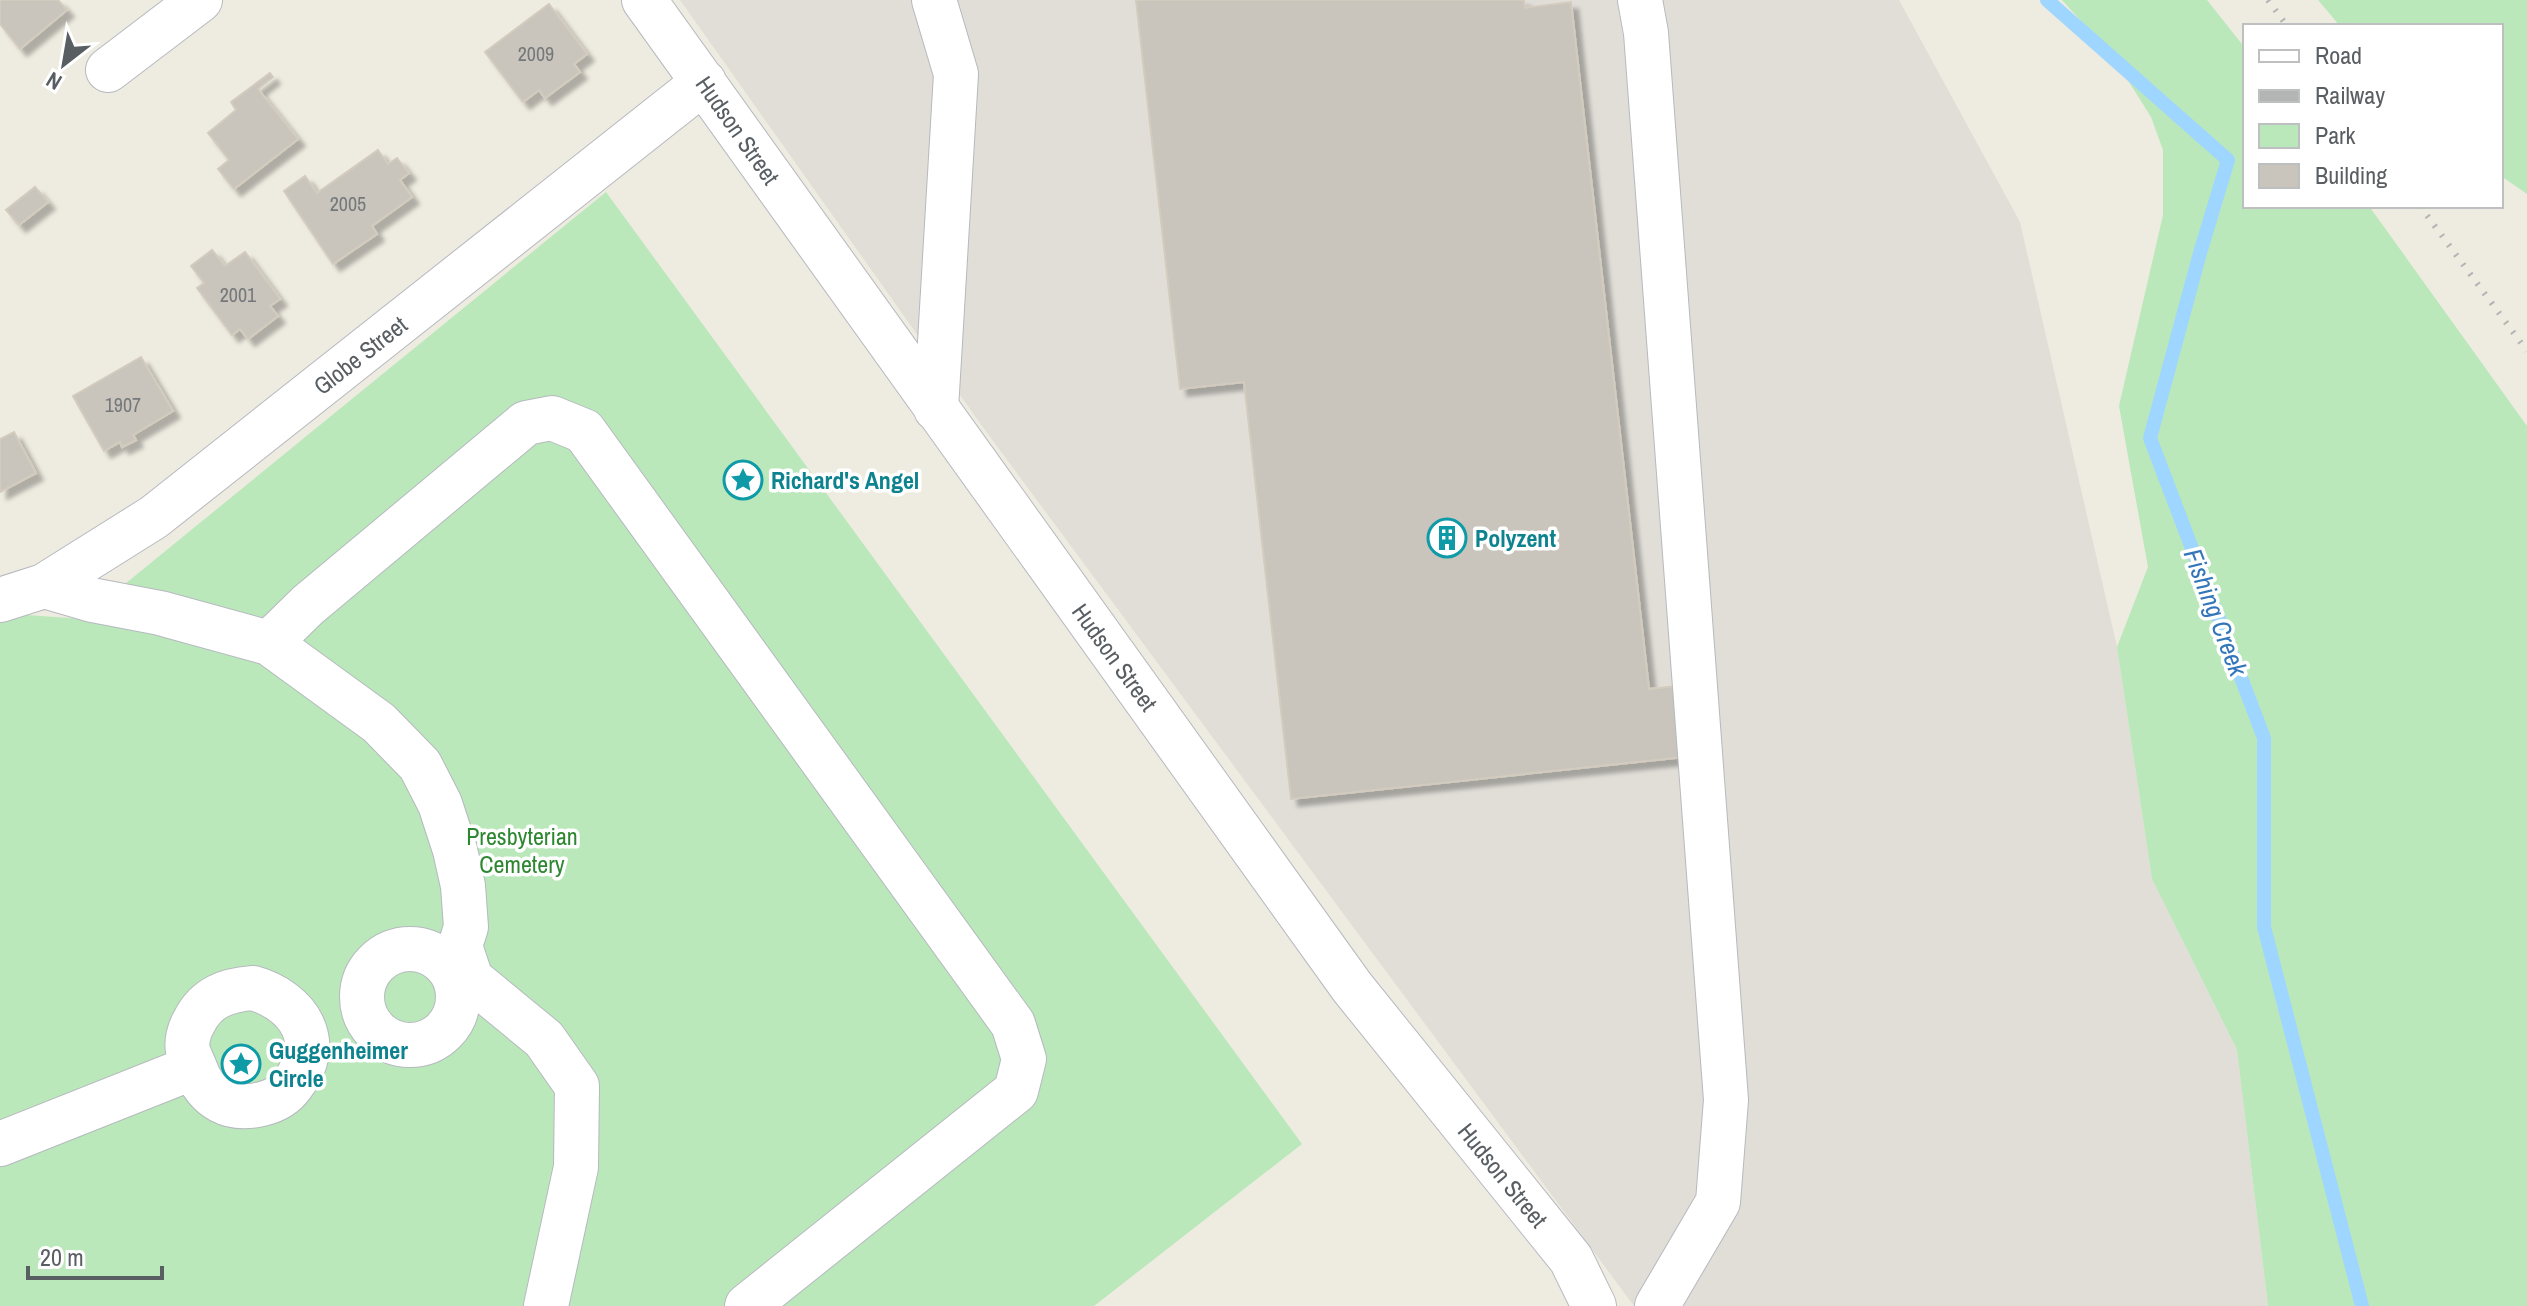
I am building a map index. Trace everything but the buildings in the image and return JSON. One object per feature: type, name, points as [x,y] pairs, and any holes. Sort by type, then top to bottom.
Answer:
[{"type":"street","points":[[108,70],[200,0]]},
{"type":"street","name":"Hudson Street","points":[[644,0],[1352,987],[1571,1259],[1594,1306]]},
{"type":"street","points":[[934,0],[956,74],[936,409]]},
{"type":"street","points":[[1640,0],[1646,33],[1726,1100],[1718,1202],[1657,1306]]},
{"type":"street","name":"Globe Street","points":[[0,600],[44,586],[154,517],[704,82]]},
{"type":"street","points":[[269,643],[308,605],[526,423],[552,418],[584,431],[1013,1024],[1024,1059],[1016,1091],[747,1306]]},
{"type":"street","points":[[44,586],[269,643],[379,723],[420,765],[440,804],[463,886],[466,927],[460,946],[453,1020],[439,1036],[420,1044],[400,1044],[289,1005]]},
{"type":"street","points":[[306,1059],[306,1040],[301,1021],[289,1005],[273,993],[253,988],[233,989],[214,997],[199,1011],[190,1028],[187,1048],[201,1084],[215,1097],[233,1105],[252,1106],[271,1102],[287,1092],[299,1077],[306,1059],[370,970],[385,956],[415,949],[458,974],[544,1039],[577,1086],[576,1167],[546,1306]]},
{"type":"street","points":[[370,970],[362,990],[364,1010],[374,1029],[390,1041]]},
{"type":"street","points":[[0,1144],[194,1067]]},
{"type":"shaded area","points":[[680,0],[1899,0],[2020,222],[2117,647],[2152,879],[2237,1050],[2268,1306],[1634,1306],[982,426]]},
{"type":"green space","points":[[2062,0],[2207,0],[2243,45],[2243,208],[2370,208],[2527,426],[2527,1306],[2268,1306],[2237,1050],[2152,879],[2117,647],[2148,567],[2119,406],[2163,215],[2163,150],[2151,117],[2114,58]]},
{"type":"green space","points":[[2318,0],[2527,0],[2527,194],[2503,177],[2503,24],[2338,24]]},
{"type":"green space","name":"Presbyterian Cemetery","points":[[606,192],[1302,1144],[1094,1306],[0,1306],[0,613],[82,619]]},
{"type":"waterway","name":"Fishing Creek","points":[[2047,0],[2228,160],[2150,438],[2264,738],[2264,927],[2362,1306]]},
{"type":"railway","points":[[2268,0],[2286,24]]},
{"type":"railway","points":[[2421,208],[2527,351]]},
{"type":"place","name":"Richard's Angel","points":[[743,480]]},
{"type":"place","name":"Polyzent","points":[[1447,538]]},
{"type":"place","name":"Guggenheimer Circle","points":[[241,1064]]}]
